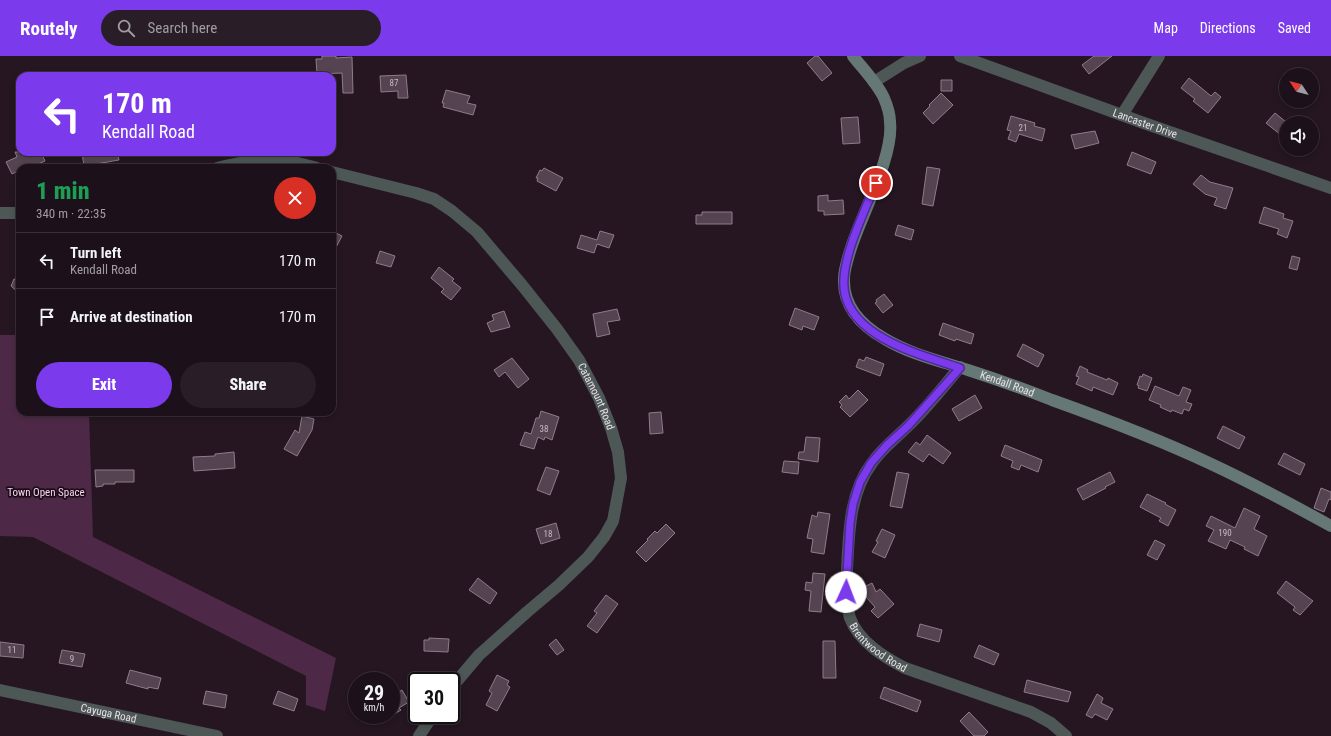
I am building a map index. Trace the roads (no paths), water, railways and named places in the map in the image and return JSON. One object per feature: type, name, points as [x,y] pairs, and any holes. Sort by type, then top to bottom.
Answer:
[{"type":"street","name":"Kendall Road","points":[[853,56],[883,96],[890,122],[890,137],[886,156],[857,229],[844,278],[844,293],[852,310],[864,325],[885,340],[914,353],[990,377],[1095,415],[1159,441],[1215,466],[1331,526]]},
{"type":"street","points":[[874,82],[920,56]]},
{"type":"street","name":"Lancaster Drive","points":[[960,56],[1122,115],[1331,188]]},
{"type":"street","points":[[1122,115],[1159,56]]},
{"type":"street","points":[[234,164],[280,160],[298,164]]},
{"type":"street","name":"Catamount Road","points":[[336,173],[434,200],[452,211],[477,232],[557,329],[578,360],[599,398],[611,428],[618,452],[621,478],[613,521],[604,537],[588,557],[559,585],[479,655],[460,677]]},
{"type":"street","points":[[0,213],[16,213]]},
{"type":"street","name":"Brentwood Road","points":[[960,368],[908,426],[887,445],[871,463],[860,482],[853,504],[848,548],[846,592],[850,618],[858,631],[869,644],[888,659],[905,668],[1031,712],[1051,723],[1066,736]]},
{"type":"street","name":"Cayuga Road","points":[[0,690],[217,736]]},
{"type":"street","points":[[419,736],[427,724]]},
{"type":"park label","name":"Town Open Space","points":[[46,492]]}]
